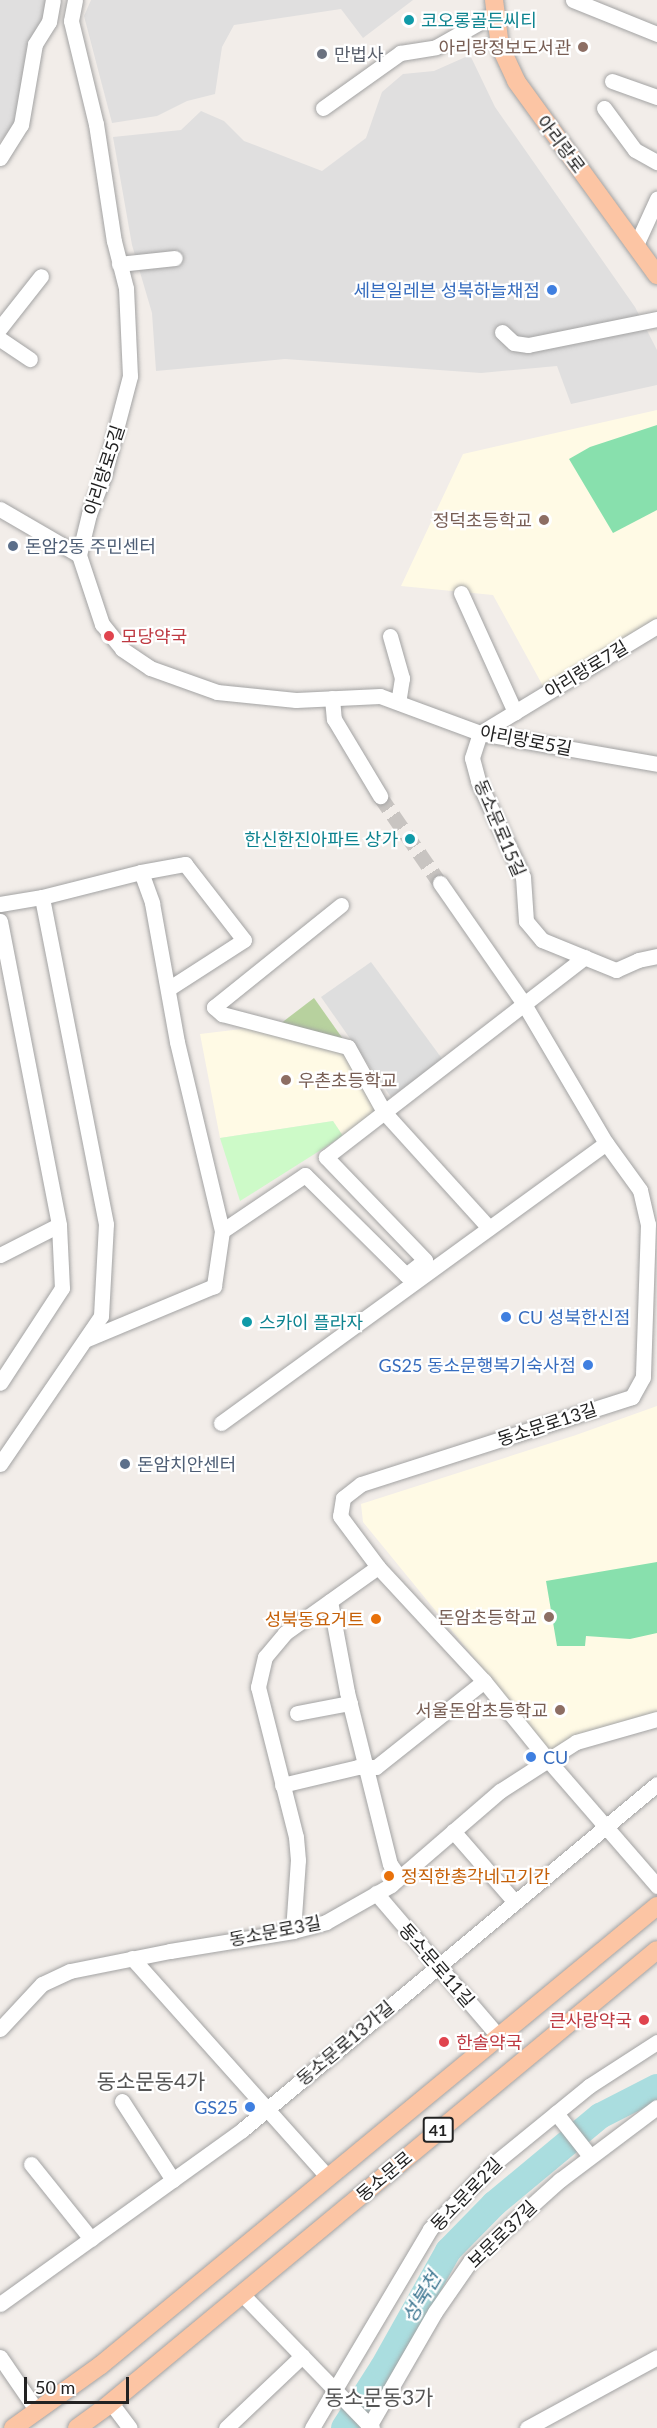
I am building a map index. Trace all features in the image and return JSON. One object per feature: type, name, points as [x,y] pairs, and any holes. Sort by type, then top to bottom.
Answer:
[{"type":"main road","name":"아리랑로","points":[[494,7],[500,46],[516,81],[657,276]]},
{"type":"main road","name":"동소문로","points":[[13,2428],[101,2365],[657,1906]]},
{"type":"main road","name":"동소문로","points":[[77,2428],[111,2403],[657,1950]]},
{"type":"street","points":[[0,158],[21,125],[35,44],[49,22],[53,0]]},
{"type":"street","name":"아리랑로5길","points":[[75,0],[71,21],[85,68],[119,264],[126,288],[130,376],[111,453],[89,514],[79,555],[102,624],[122,649],[150,668],[217,692],[296,700],[380,696],[480,733],[657,764]]},
{"type":"street","points":[[573,0],[657,34]]},
{"type":"street","points":[[324,108],[400,53],[436,47],[494,7]]},
{"type":"street","points":[[612,81],[657,97]]},
{"type":"street","points":[[604,108],[635,150],[657,162]]},
{"type":"street","points":[[636,245],[657,199]]},
{"type":"street","points":[[119,264],[175,258]]},
{"type":"street","points":[[0,328],[41,276]]},
{"type":"street","points":[[502,332],[514,343],[528,345],[657,318]]},
{"type":"street","points":[[0,339],[30,359]]},
{"type":"street","points":[[0,509],[79,555]]},
{"type":"street","points":[[461,593],[515,712]]},
{"type":"street","name":"아리랑로7길","points":[[480,733],[657,626]]},
{"type":"street","points":[[390,636],[402,678],[398,702]]},
{"type":"street","points":[[332,698],[334,719],[380,796]]},
{"type":"street","name":"동소문로15길","points":[[480,733],[472,758],[478,781],[523,877],[526,921],[542,939],[616,970],[638,960],[657,956]]},
{"type":"street","points":[[0,904],[42,897],[141,872],[185,864],[244,940],[168,988]]},
{"type":"street","points":[[87,1339],[214,1286],[222,1231],[177,1042],[152,903],[141,872]]},
{"type":"street","points":[[221,1423],[606,1143],[524,1004],[440,883]]},
{"type":"street","points":[[0,1464],[101,1316],[106,1224],[42,897]]},
{"type":"street","points":[[341,905],[214,1007],[222,1014],[348,1047],[384,1112],[489,1228]]},
{"type":"street","points":[[0,921],[59,1225],[62,1288],[0,1383]]},
{"type":"street","points":[[222,1231],[305,1175],[406,1275],[425,1260],[326,1157],[585,957]]},
{"type":"street","name":"동소문로13길","points":[[606,1143],[640,1190],[648,1224],[643,1377],[632,1397],[361,1484],[343,1498],[340,1516],[378,1566],[484,1681],[548,1760],[657,1886]]},
{"type":"street","points":[[0,1255],[59,1225]]},
{"type":"street","points":[[293,1931],[298,1860],[296,1837],[258,1686],[265,1657],[285,1634],[378,1566]]},
{"type":"street","points":[[330,1601],[350,1703],[390,1864],[399,1877]]},
{"type":"street","points":[[282,1785],[366,1767],[376,1767],[484,1681]]},
{"type":"street","points":[[297,1713],[350,1703]]},
{"type":"street","name":"동소문로3길","points":[[0,2029],[42,1983],[70,1971],[132,1958],[293,1931],[326,1922],[399,1877],[500,1791],[576,1742],[657,1719]]},
{"type":"street","name":"동소문로13가길","points":[[0,2304],[173,2180],[267,2109],[657,1784]]},
{"type":"street","points":[[453,1831],[515,1902]]},
{"type":"street","name":"동소문로11길","points":[[376,1893],[498,2036]]},
{"type":"street","points":[[132,1958],[328,2177]]},
{"type":"street","name":"동소문로2길","points":[[312,2428],[337,2392],[430,2229],[491,2166],[589,2086],[657,2042]]},
{"type":"street","points":[[122,2101],[173,2180]]},
{"type":"street","name":"보문로37길","points":[[369,2426],[435,2312],[471,2260],[591,2156],[657,2107]]},
{"type":"street","points":[[556,2113],[591,2156]]},
{"type":"street","points":[[31,2164],[91,2239]]},
{"type":"street","points":[[242,2294],[369,2426]]},
{"type":"street","points":[[226,2428],[302,2356]]},
{"type":"street","points":[[0,2357],[38,2411]]},
{"type":"street","points":[[527,2428],[657,2357]]},
{"type":"street","points":[[111,2403],[130,2428]]},
{"type":"shaded area","points":[[0,0],[47,0],[16,121],[0,142]]},
{"type":"shaded area","points":[[91,0],[413,0],[363,38],[341,9],[234,25],[222,47],[215,94],[187,101],[157,116],[112,123],[84,16]]},
{"type":"shaded area","points":[[470,55],[495,107],[635,307],[657,350],[657,385],[571,404],[557,366],[481,373],[285,359],[156,371],[152,313],[132,245],[113,137],[181,130],[201,111],[224,121],[244,141],[322,171],[366,138],[382,92],[403,74],[434,71]]},
{"type":"shaded area","name":"정덕초등학교","points":[[657,410],[657,618],[543,686],[493,595],[401,586],[463,454]]},
{"type":"shaded area","points":[[371,962],[443,1060],[391,1097],[321,997]]},
{"type":"shaded area","name":"우촌초등학교","points":[[250,1028],[347,1050],[380,1111],[343,1136],[333,1121],[220,1138],[200,1034]]},
{"type":"shaded area","name":"돈암초등학교","points":[[657,1406],[657,1712],[551,1752],[363,1522],[361,1504],[576,1435]]},
{"type":"green space","points":[[657,425],[657,510],[613,533],[569,459],[590,447]]},
{"type":"green space","points":[[314,998],[343,1039],[280,1024]]},
{"type":"green space","points":[[333,1121],[343,1136],[240,1201],[220,1138]]},
{"type":"green space","points":[[657,1562],[657,1633],[630,1639],[586,1636],[585,1646],[557,1646],[546,1581]]},
{"type":"waterway","name":"성북천","points":[[344,2428],[383,2367],[448,2251],[494,2204],[600,2116],[657,2087]]},
{"type":"tunnel","points":[[380,796],[440,883]]},
{"type":"place","name":"코오롱골든씨티","points":[[409,20]]},
{"type":"place","name":"아리랑정보도서관","points":[[583,47]]},
{"type":"place","name":"만법사","points":[[322,54]]},
{"type":"place","name":"세븐일레븐 성북하늘채점","points":[[552,290]]},
{"type":"place","name":"정덕초등학교","points":[[544,520]]},
{"type":"place","name":"돈암2동 주민센터","points":[[13,546]]},
{"type":"place","name":"모당약국","points":[[109,636]]},
{"type":"place","name":"한신한진아파트 상가","points":[[410,839]]},
{"type":"place","name":"우촌초등학교","points":[[286,1080]]},
{"type":"place","name":"CU 성북한신점","points":[[506,1317]]},
{"type":"place","name":"스카이 플라자","points":[[247,1322]]},
{"type":"place","name":"GS25 동소문행복기숙사점","points":[[588,1365]]},
{"type":"place","name":"돈암치안센터","points":[[125,1464]]},
{"type":"place","name":"돈암초등학교","points":[[549,1617]]},
{"type":"place","name":"성북동요거트","points":[[376,1619]]},
{"type":"place","name":"서울돈암초등학교","points":[[560,1710]]},
{"type":"place","name":"CU","points":[[531,1757]]},
{"type":"place","name":"정직한총각네고기간","points":[[389,1876]]},
{"type":"place","name":"큰사랑약국","points":[[644,2020]]},
{"type":"place","name":"한솔약국","points":[[444,2042]]},
{"type":"place","name":"GS25","points":[[250,2107]]},
{"type":"district","name":"동소문동4가","points":[[151,2081]]},
{"type":"district","name":"동소문동3가","points":[[379,2397]]}]
